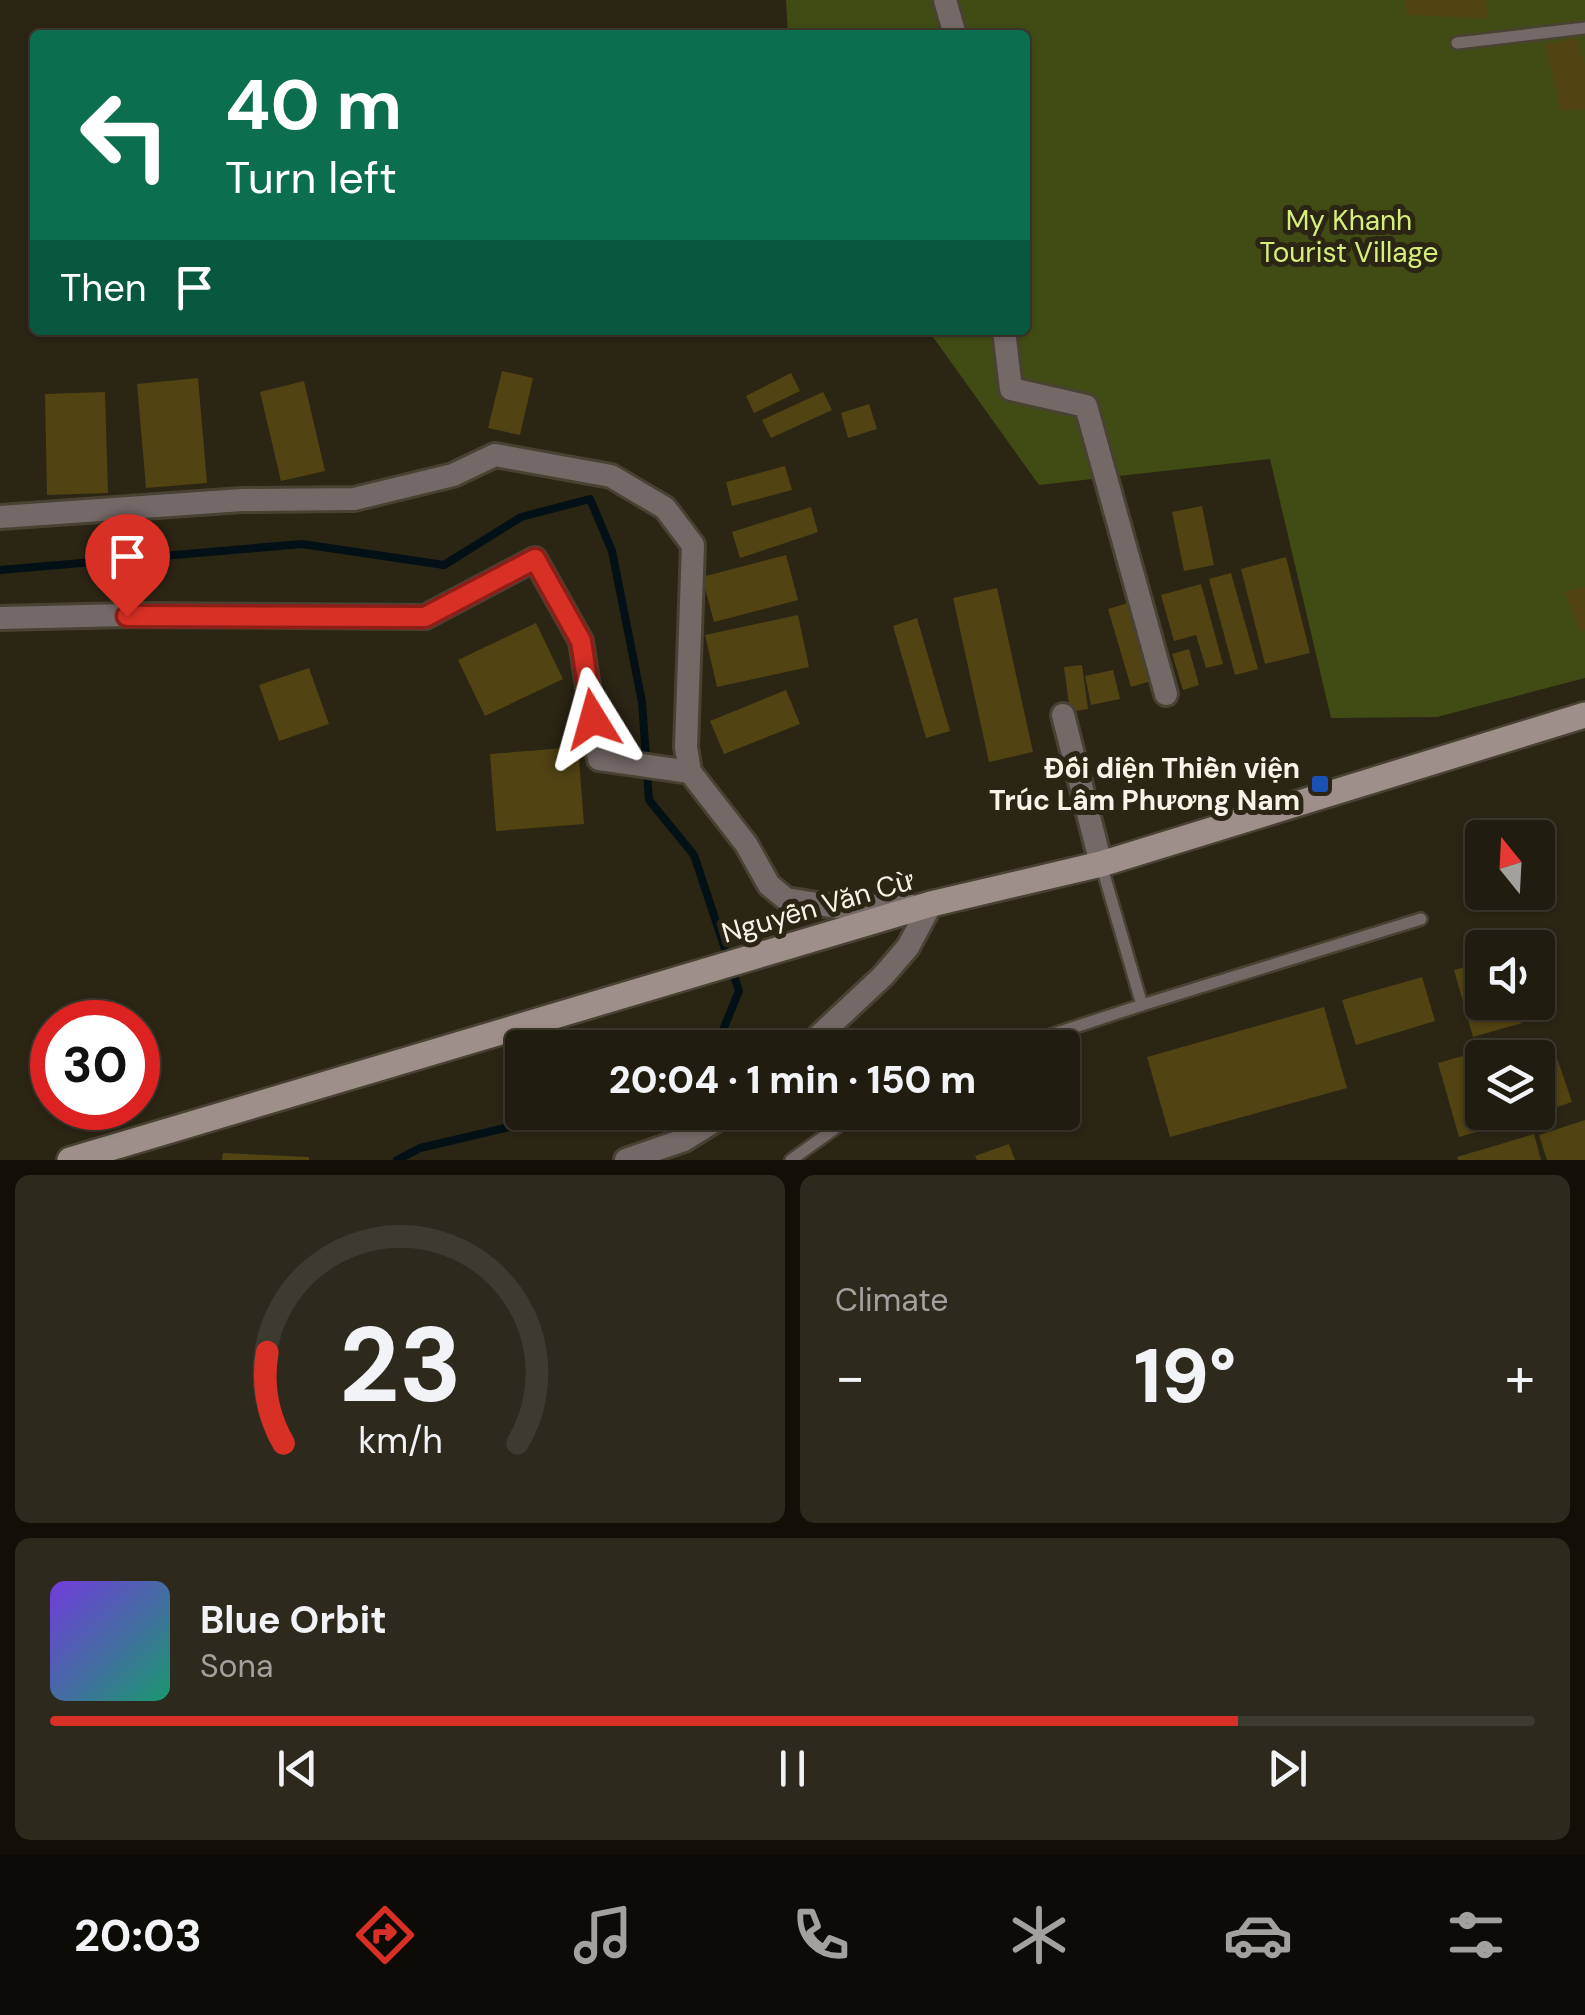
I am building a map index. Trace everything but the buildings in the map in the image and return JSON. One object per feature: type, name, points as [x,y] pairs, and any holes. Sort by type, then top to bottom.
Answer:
[{"type":"main road","name":"Nguyễn Văn Cừ","points":[[70,1160],[931,904],[1102,864],[1585,716]]},
{"type":"street","points":[[944,0],[953,30]]},
{"type":"street","points":[[1005,335],[1011,389],[1086,406],[1166,694]]},
{"type":"street","points":[[0,517],[242,500],[354,499],[453,475],[495,455],[610,476],[665,508],[693,545],[686,747],[690,772],[746,844],[769,884],[786,898],[836,907],[931,904],[908,947],[884,976],[826,1030]]},
{"type":"street","points":[[0,618],[425,617],[535,559],[581,641],[598,759],[690,772]]},
{"type":"street","points":[[1062,715],[1102,864]]},
{"type":"street","points":[[626,1160],[684,1140],[700,1130]]},
{"type":"lane","points":[[1457,43],[1585,28]]},
{"type":"lane","points":[[1102,864],[1142,1005]]},
{"type":"lane","points":[[1066,1030],[1422,919]]},
{"type":"lane","points":[[791,1160],[833,1130]]},
{"type":"green space","name":"My Khanh Tourist Village","points":[[786,0],[1585,0],[1585,678],[1437,717],[1331,718],[1270,459],[1039,485],[932,335],[1030,335],[1030,30],[788,30]]},
{"type":"waterway","points":[[0,570],[302,544],[444,565],[521,517],[590,499],[612,551],[642,702],[649,800],[694,855],[739,991],[723,1030]]},
{"type":"waterway","points":[[397,1160],[420,1148],[505,1128]]},
{"type":"place","name":"Đối diện Thiền viện Trúc Lâm Phương Nam","points":[[1320,784]]},
{"type":"route","points":[[127,616],[425,617],[535,559],[581,641],[593,719]]}]
